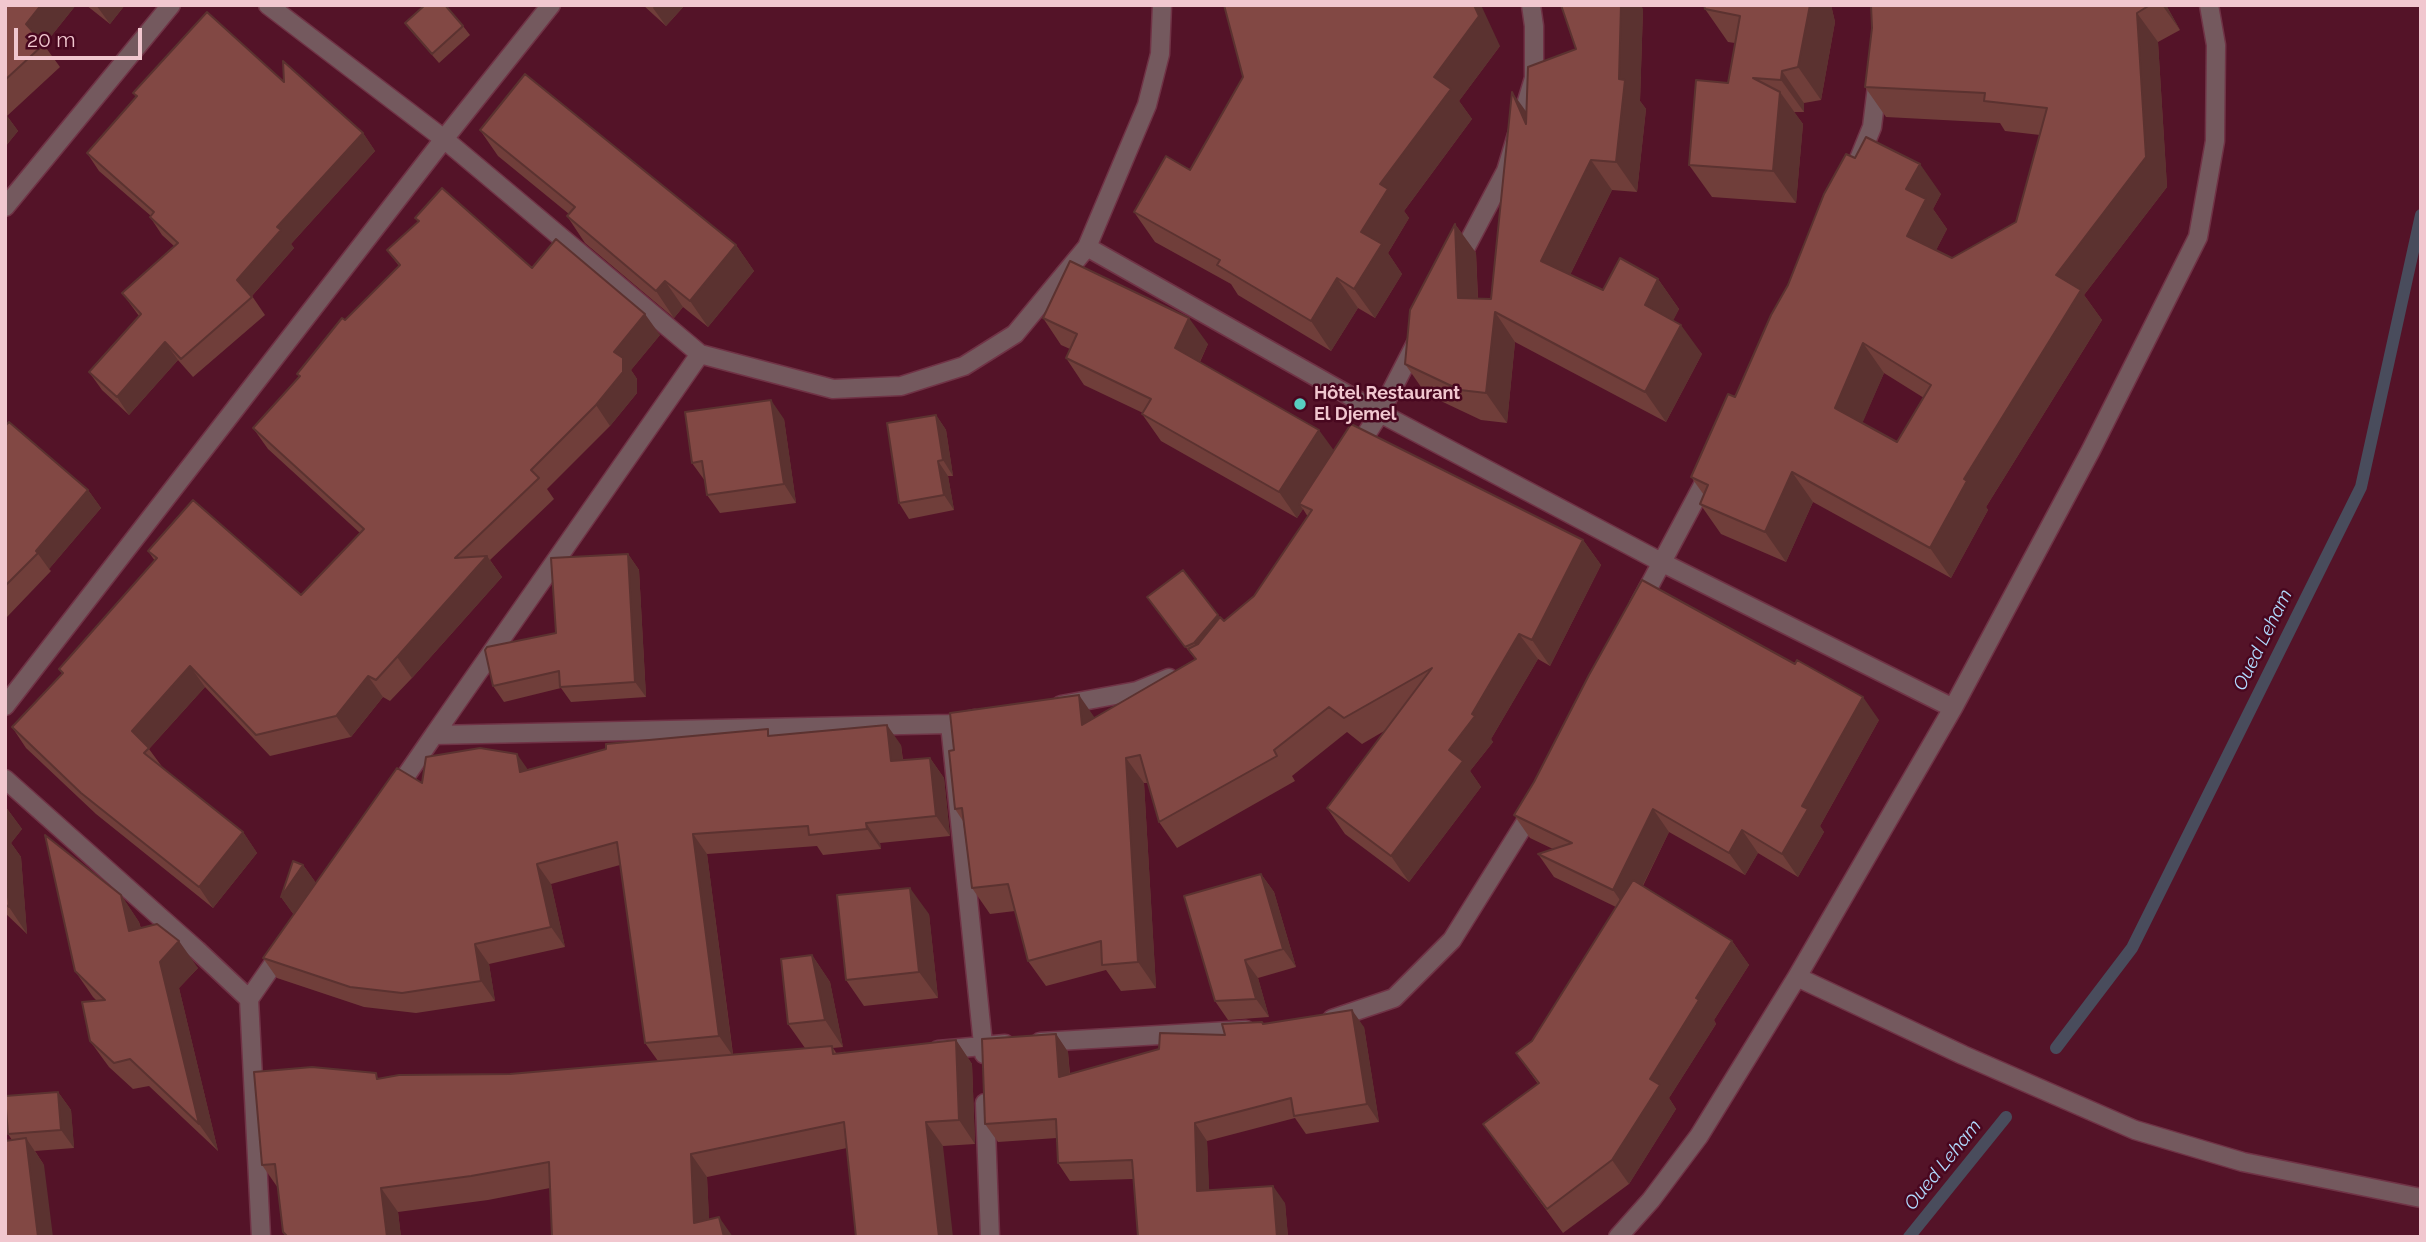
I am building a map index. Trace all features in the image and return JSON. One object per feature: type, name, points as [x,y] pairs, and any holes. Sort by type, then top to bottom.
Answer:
[{"type":"street","points":[[5,207],[171,5]]},
{"type":"street","points":[[268,5],[444,139],[701,354],[832,389],[901,386],[964,366],[1015,334],[1087,247],[1147,105],[1160,54],[1161,5]]},
{"type":"street","points":[[5,706],[551,5]]},
{"type":"street","points":[[1449,280],[1506,171],[1534,78],[1534,26],[1531,5]]},
{"type":"street","points":[[1618,1237],[1651,1200],[1699,1136],[1797,977],[1953,708],[2091,450],[2198,237],[2215,141],[2216,45],[2209,5]]},
{"type":"street","points":[[1852,176],[1872,127],[1882,56]]},
{"type":"street","points":[[1087,247],[1380,413],[1661,562],[1953,708]]},
{"type":"street","points":[[1343,469],[1380,413],[1424,328]]},
{"type":"street","points":[[380,812],[701,354]]},
{"type":"street","points":[[1631,622],[1720,454]]},
{"type":"street","points":[[1043,708],[1137,691],[1183,672]]},
{"type":"street","points":[[434,735],[950,724],[990,717]]},
{"type":"street","points":[[950,724],[983,1046],[990,1237]]},
{"type":"street","points":[[5,779],[249,999],[259,1075],[261,1237]]},
{"type":"street","points":[[1311,1026],[1394,998],[1452,940],[1546,788]]},
{"type":"street","points":[[249,999],[295,933]]},
{"type":"street","points":[[1797,977],[1963,1055],[2135,1130],[2243,1162],[2421,1198]]},
{"type":"street","points":[[914,1052],[1270,1028]]},
{"type":"building","points":[[5,5],[41,5],[26,24],[44,44],[5,80]]},
{"type":"building","points":[[425,5],[445,5],[463,26],[432,54],[405,23]]},
{"type":"building","points":[[1224,5],[1474,5],[1479,16],[1434,77],[1451,89],[1380,184],[1388,189],[1361,232],[1382,244],[1354,289],[1337,278],[1311,321],[1217,265],[1220,260],[1134,212],[1166,156],[1190,170],[1243,77]]},
{"type":"building","points":[[1561,5],[1621,5],[1619,79],[1625,80],[1616,162],[1591,160],[1541,261],[1603,290],[1620,258],[1658,279],[1645,305],[1681,325],[1645,392],[1495,312],[1486,393],[1460,390],[1405,364],[1410,310],[1455,224],[1458,298],[1491,299],[1512,92],[1526,124],[1528,67],[1576,49]]},
{"type":"building","points":[[1704,5],[1810,5],[1798,67],[1782,71],[1781,80],[1753,78],[1780,92],[1773,171],[1689,165],[1696,80],[1728,83],[1740,16],[1705,9]]},
{"type":"building","points":[[1871,5],[2150,5],[2137,13],[2146,157],[2056,275],[2081,290],[1964,479],[1967,481],[1930,548],[1792,472],[1765,532],[1700,504],[1708,485],[1691,477],[1728,394],[1735,397],[1771,315],[1788,285],[1824,194],[1846,154],[1855,158],[1866,137],[1920,164],[1906,189],[1926,199],[1907,236],[1952,258],[2016,222],[2047,108],[1984,101],[1985,93],[1865,87],[1872,28]],"holes":[[[1863,343],[1931,385],[1897,442],[1835,408]]]},
{"type":"building","points":[[207,12],[284,82],[283,61],[363,133],[277,227],[281,230],[237,280],[252,297],[181,359],[165,342],[117,397],[89,372],[141,314],[122,293],[178,243],[150,217],[154,212],[87,153],[137,96],[133,93]]},
{"type":"building","points":[[525,74],[736,245],[690,301],[665,281],[656,291],[567,216],[575,207],[480,130]]},
{"type":"building","points":[[442,188],[532,268],[556,239],[645,314],[614,352],[623,358],[623,372],[596,405],[531,470],[539,478],[455,558],[487,556],[376,680],[368,676],[336,716],[256,735],[190,666],[132,731],[149,748],[144,753],[243,832],[199,887],[81,793],[12,727],[63,673],[59,669],[157,558],[148,551],[193,500],[301,595],[364,529],[253,428],[300,376],[297,374],[342,318],[345,320],[400,265],[387,250],[419,221],[415,218]]},
{"type":"building","points":[[1070,261],[1189,318],[1175,348],[1319,430],[1279,492],[1142,414],[1151,399],[1066,358],[1077,334],[1043,318]]},
{"type":"building","points":[[771,400],[784,484],[707,495],[702,461],[692,463],[685,412]]},
{"type":"building","points":[[936,415],[943,460],[938,461],[944,495],[899,503],[887,423]]},
{"type":"building","points":[[9,422],[88,490],[36,551],[38,553],[5,586],[5,426]]},
{"type":"building","points":[[1351,424],[1583,540],[1532,640],[1519,634],[1472,714],[1475,716],[1449,750],[1463,761],[1391,856],[1327,808],[1432,668],[1344,718],[1329,707],[1274,750],[1277,756],[1159,822],[1140,755],[1126,758],[1138,962],[1102,965],[1101,941],[1028,961],[1008,884],[972,888],[962,808],[955,809],[949,751],[954,750],[950,713],[1079,695],[1082,725],[1196,659],[1188,649],[1198,644],[1220,617],[1224,621],[1254,596],[1312,510],[1299,504]]},
{"type":"building","points":[[628,554],[635,682],[560,687],[559,671],[493,686],[485,650],[487,647],[556,633],[551,558]]},
{"type":"building","points":[[1183,570],[1218,615],[1194,643],[1185,647],[1147,597]]},
{"type":"building","points":[[1642,580],[1795,664],[1797,660],[1863,697],[1802,806],[1808,809],[1782,854],[1742,830],[1729,853],[1653,809],[1613,890],[1538,854],[1572,843],[1514,815]]},
{"type":"building","points":[[887,725],[891,761],[930,758],[936,816],[866,823],[867,829],[809,835],[808,826],[693,834],[719,1036],[645,1043],[617,842],[537,864],[551,927],[475,944],[481,981],[402,993],[350,987],[263,958],[397,768],[422,783],[426,757],[480,748],[517,754],[520,772],[606,749],[606,744],[768,729],[768,736]]},
{"type":"building","points":[[45,835],[121,895],[129,931],[157,924],[179,941],[160,962],[199,1124],[130,1059],[114,1063],[90,1041],[82,1002],[105,1000],[75,971]]},
{"type":"building","points":[[293,861],[303,865],[281,897]]},
{"type":"building","points":[[5,868],[9,907],[5,904]]},
{"type":"building","points":[[1261,874],[1283,949],[1245,960],[1256,999],[1215,1001],[1184,896]]},
{"type":"building","points":[[1633,880],[1732,941],[1650,1079],[1660,1085],[1612,1160],[1547,1209],[1483,1124],[1539,1083],[1516,1053],[1532,1041]]},
{"type":"building","points":[[910,888],[919,972],[846,980],[837,895]]},
{"type":"building","points":[[812,955],[825,1020],[788,1024],[781,959]]},
{"type":"building","points":[[1352,1010],[1367,1104],[1294,1116],[1291,1098],[1195,1123],[1197,1191],[1273,1186],[1277,1237],[1138,1237],[1132,1160],[1058,1163],[1056,1119],[985,1124],[982,1039],[1056,1034],[1059,1077],[1159,1049],[1160,1033],[1225,1035],[1222,1024],[1263,1024]]},
{"type":"building","points":[[956,1040],[959,1120],[926,1122],[939,1237],[856,1237],[844,1122],[691,1154],[694,1223],[719,1217],[724,1237],[552,1237],[549,1162],[381,1188],[387,1237],[288,1237],[283,1232],[275,1164],[262,1165],[254,1072],[312,1067],[376,1073],[377,1079],[399,1075],[510,1074],[832,1046],[833,1054]]},
{"type":"building","points":[[58,1092],[61,1130],[8,1134],[5,1096]]},
{"type":"building","points":[[26,1138],[38,1237],[5,1237],[5,1141]]},
{"type":"waterway","name":"Oued Leham","points":[[2056,1048],[2132,948],[2361,487],[2421,215]]},
{"type":"waterway","name":"Oued Leham","points":[[1909,1237],[2006,1117]]},
{"type":"place","name":"Hôtel Restaurant El Djemel","points":[[1300,404]]}]
